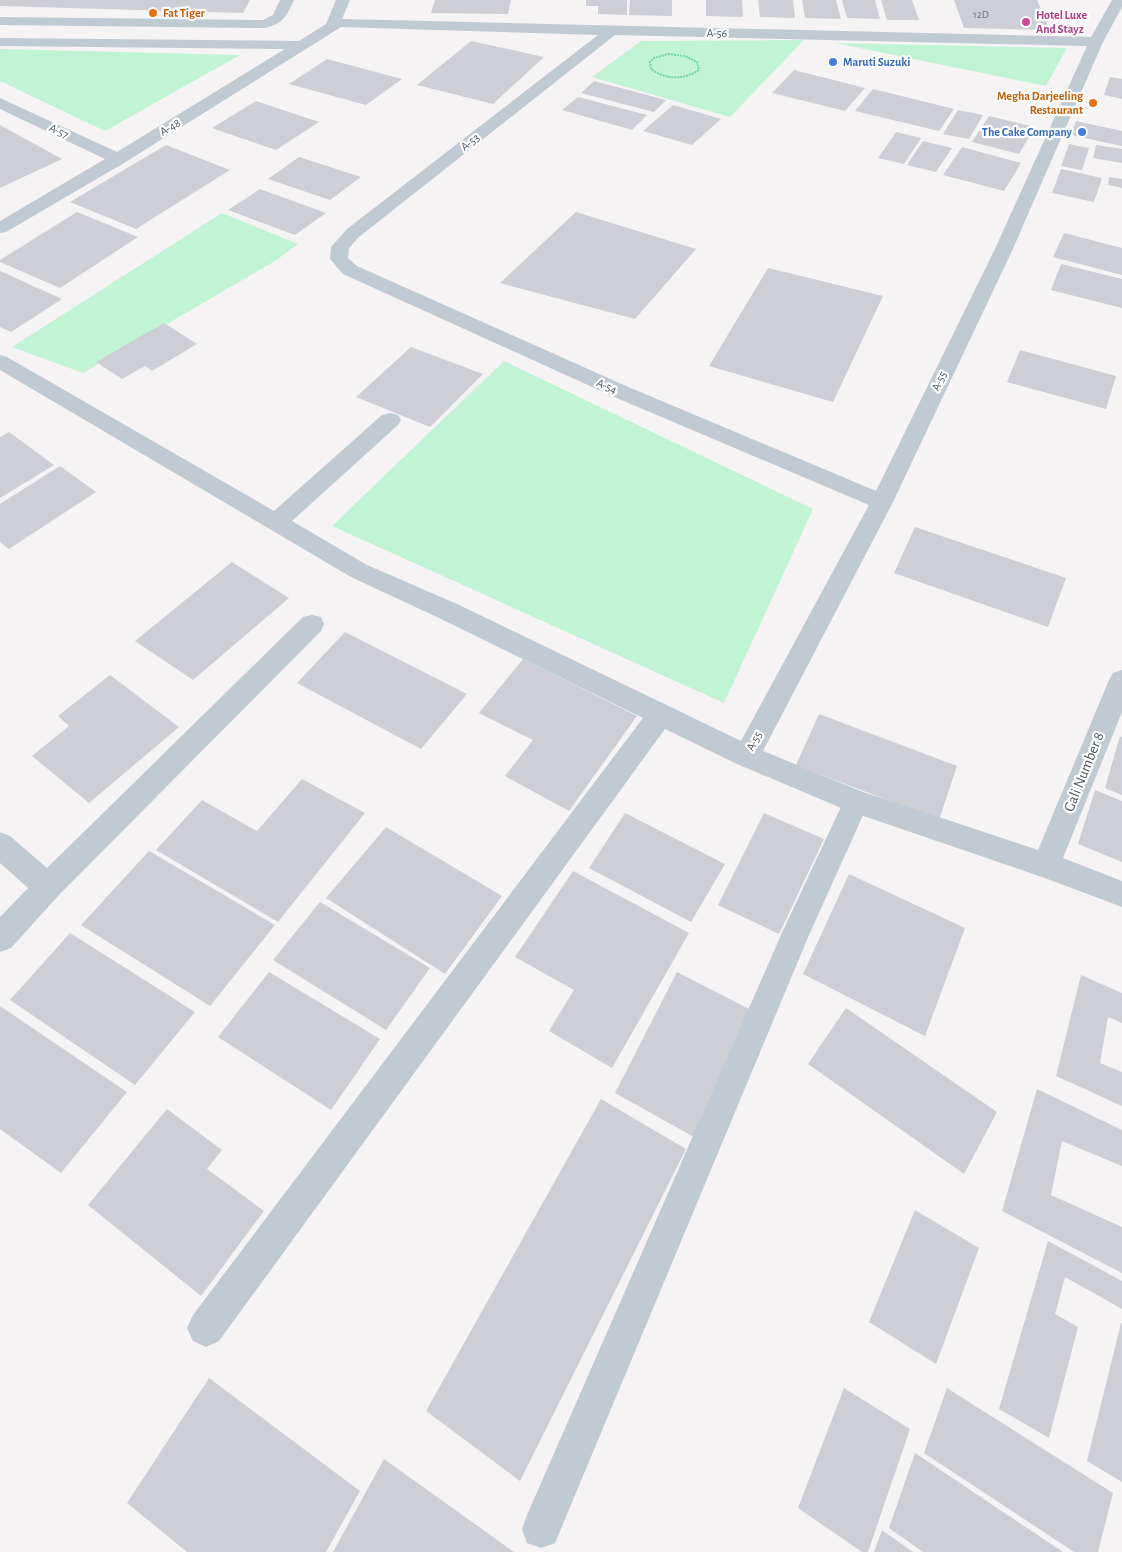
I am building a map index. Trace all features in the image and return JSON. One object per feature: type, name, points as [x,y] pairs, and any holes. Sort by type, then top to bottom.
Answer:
[{"type":"street","points":[[340,24],[343,0]]},
{"type":"street","name":"A-55","points":[[747,756],[882,502],[1003,252],[1096,42],[1119,0]]},
{"type":"street","points":[[340,24],[358,8]]},
{"type":"street","name":"A-56","points":[[340,24],[1096,42]]},
{"type":"street","name":"A-48","points":[[0,228],[118,160],[340,24]]},
{"type":"street","name":"A-53","points":[[339,259],[340,247],[353,233],[612,31]]},
{"type":"street","points":[[0,42],[304,46]]},
{"type":"street","name":"A-57","points":[[0,103],[118,160]]},
{"type":"street","name":"A-54","points":[[339,259],[350,270],[610,387],[882,502]]},
{"type":"street","points":[[0,361],[359,571],[448,611],[747,756],[856,802],[1046,865],[1122,894]]},
{"type":"street","points":[[276,522],[390,420]]},
{"type":"street","points":[[0,938],[48,887],[312,624]]},
{"type":"street","name":"Gali Number 8","points":[[1046,865],[1122,680]]},
{"type":"street","points":[[206,1328],[661,714]]},
{"type":"street","points":[[0,846],[48,887]]},
{"type":"lane","points":[[0,21],[265,24],[279,18],[287,0]]},
{"type":"lane","points":[[541,1529],[795,935],[856,802]]},
{"type":"path","points":[[668,54],[685,56],[697,62],[700,66],[695,73],[684,77],[668,77],[655,72],[651,69],[650,62],[654,58],[668,54]]},
{"type":"green space","points":[[804,40],[730,117],[592,77],[641,41]]},
{"type":"green space","points":[[835,43],[1067,48],[1046,86]]},
{"type":"green space","points":[[0,49],[240,55],[105,131],[0,81]]},
{"type":"green space","points":[[222,213],[298,244],[275,261],[83,373],[12,347]]},
{"type":"green space","points":[[504,361],[813,509],[724,703],[332,526]]},
{"type":"building","points":[[0,0],[250,0],[243,13],[0,6]]},
{"type":"building","points":[[435,0],[511,0],[508,14],[431,13]]},
{"type":"building","points":[[586,0],[627,0],[627,15],[598,14],[598,6],[586,6]]},
{"type":"building","points":[[630,0],[672,0],[672,16],[629,15]]},
{"type":"building","points":[[706,0],[742,0],[743,17],[706,16]]},
{"type":"building","points":[[758,0],[793,0],[795,18],[760,17]]},
{"type":"building","points":[[802,0],[836,0],[841,19],[805,18]]},
{"type":"building","points":[[842,0],[875,0],[880,19],[847,18]]},
{"type":"building","points":[[881,0],[912,0],[919,20],[887,20]]},
{"type":"building","points":[[954,0],[1037,0],[1050,30],[964,28]]},
{"type":"building","points":[[471,41],[544,57],[493,104],[417,85]]},
{"type":"building","points":[[327,59],[402,79],[366,105],[289,84]]},
{"type":"building","points":[[794,70],[865,88],[845,111],[772,93]]},
{"type":"building","points":[[1110,77],[1122,79],[1122,99],[1104,95]]},
{"type":"building","points":[[594,81],[666,100],[654,112],[581,93]]},
{"type":"building","points":[[873,89],[954,109],[939,131],[855,111]]},
{"type":"building","points":[[578,97],[647,115],[632,130],[562,110]]},
{"type":"building","points":[[256,101],[319,122],[276,150],[212,128]]},
{"type":"building","points":[[673,105],[721,119],[692,145],[643,131]]},
{"type":"building","points":[[958,110],[983,115],[969,139],[943,134]]},
{"type":"building","points":[[989,116],[1035,127],[1019,154],[972,142]]},
{"type":"building","points":[[1076,121],[1122,131],[1122,146],[1071,135]]},
{"type":"building","points":[[0,125],[62,159],[0,188]]},
{"type":"building","points":[[896,132],[921,138],[904,164],[878,158]]},
{"type":"building","points":[[923,141],[952,148],[936,172],[907,165]]},
{"type":"building","points":[[1069,144],[1089,148],[1082,170],[1061,166]]},
{"type":"building","points":[[166,145],[230,170],[136,229],[70,202]]},
{"type":"building","points":[[1096,145],[1122,149],[1122,163],[1093,158]]},
{"type":"building","points":[[962,147],[1021,163],[1004,191],[943,175]]},
{"type":"building","points":[[299,157],[361,177],[330,200],[268,179]]},
{"type":"building","points":[[1061,169],[1102,178],[1094,202],[1052,193]]},
{"type":"building","points":[[1109,177],[1122,179],[1122,188],[1108,185]]},
{"type":"building","points":[[260,189],[326,213],[295,235],[228,210]]},
{"type":"building","points":[[77,212],[138,237],[60,288],[0,262],[0,260]]},
{"type":"building","points":[[576,212],[696,249],[635,319],[500,283]]},
{"type":"building","points":[[1064,233],[1122,248],[1122,275],[1053,257]]},
{"type":"building","points":[[1061,264],[1122,279],[1122,308],[1051,290]]},
{"type":"building","points":[[768,268],[883,296],[833,402],[709,366]]},
{"type":"building","points":[[0,271],[62,299],[11,332],[0,327]]},
{"type":"building","points":[[164,323],[197,344],[152,371],[145,366],[122,379],[96,362]]},
{"type":"building","points":[[411,347],[483,374],[430,427],[356,397]]},
{"type":"building","points":[[1020,350],[1116,376],[1106,409],[1007,382]]},
{"type":"building","points":[[9,432],[54,465],[0,498],[0,437]]},
{"type":"building","points":[[60,466],[96,492],[9,549],[0,542],[0,504]]},
{"type":"building","points":[[915,527],[1066,578],[1048,627],[894,573]]},
{"type":"building","points":[[232,562],[289,598],[193,680],[135,641]]},
{"type":"building","points":[[345,632],[467,694],[421,749],[297,683]]},
{"type":"building","points":[[523,659],[637,716],[569,811],[505,776],[533,740],[479,713]]},
{"type":"building","points":[[110,675],[179,727],[89,803],[32,756],[69,726],[58,716]]},
{"type":"building","points":[[819,714],[957,766],[939,820],[796,765]]},
{"type":"building","points":[[1120,736],[1122,737],[1122,795],[1105,788]]},
{"type":"building","points":[[302,779],[365,813],[278,922],[156,850],[202,800],[257,831]]},
{"type":"building","points":[[1095,790],[1122,801],[1122,862],[1078,844]]},
{"type":"building","points":[[625,813],[725,864],[691,922],[589,868]]},
{"type":"building","points":[[764,813],[824,839],[779,934],[718,905]]},
{"type":"building","points":[[386,827],[502,896],[445,974],[326,898]]},
{"type":"building","points":[[149,851],[275,925],[210,1006],[81,925]]},
{"type":"building","points":[[573,871],[689,933],[612,1068],[549,1031],[574,990],[515,957]]},
{"type":"building","points":[[849,874],[965,928],[925,1036],[803,974]]},
{"type":"building","points":[[320,902],[430,968],[386,1030],[273,960]]},
{"type":"building","points":[[70,933],[195,1012],[135,1085],[10,1000]]},
{"type":"building","points":[[269,972],[380,1039],[331,1110],[218,1037]]},
{"type":"building","points":[[677,972],[753,1011],[694,1137],[615,1093]]},
{"type":"building","points":[[1081,975],[1122,993],[1122,1023],[1108,1017],[1100,1063],[1122,1072],[1122,1106],[1056,1076]]},
{"type":"building","points":[[0,1006],[127,1092],[61,1173],[0,1129]]},
{"type":"building","points":[[846,1008],[997,1112],[964,1174],[808,1064]]},
{"type":"building","points":[[1037,1089],[1122,1130],[1122,1166],[1062,1141],[1051,1195],[1122,1227],[1122,1273],[1002,1211]]},
{"type":"building","points":[[601,1099],[686,1149],[520,1481],[426,1411]]},
{"type":"building","points":[[167,1109],[222,1150],[207,1169],[264,1211],[201,1296],[88,1205]]},
{"type":"building","points":[[915,1210],[979,1248],[936,1364],[869,1322]]},
{"type":"building","points":[[1048,1241],[1122,1281],[1122,1309],[1065,1277],[1055,1314],[1078,1327],[1049,1438],[999,1409]]},
{"type":"building","points":[[1122,1323],[1122,1482],[1087,1461]]},
{"type":"building","points":[[209,1378],[360,1491],[326,1552],[187,1552],[127,1503]]},
{"type":"building","points":[[844,1388],[910,1429],[868,1552],[862,1552],[798,1508]]},
{"type":"building","points":[[947,1388],[1113,1493],[1098,1552],[1074,1552],[924,1453]]},
{"type":"building","points":[[915,1453],[1063,1552],[923,1552],[889,1528]]},
{"type":"building","points":[[384,1459],[514,1552],[333,1552]]},
{"type":"building","points":[[882,1530],[913,1552],[874,1552]]},
{"type":"place","name":"Fat Tiger","points":[[153,13]]},
{"type":"place","name":"Hotel Luxe And Stayz","points":[[1026,22]]},
{"type":"place","name":"Maruti Suzuki","points":[[833,62]]},
{"type":"place","name":"Megha Darjeeling Restaurant","points":[[1093,103]]},
{"type":"place","name":"The Cake Company","points":[[1082,132]]}]
